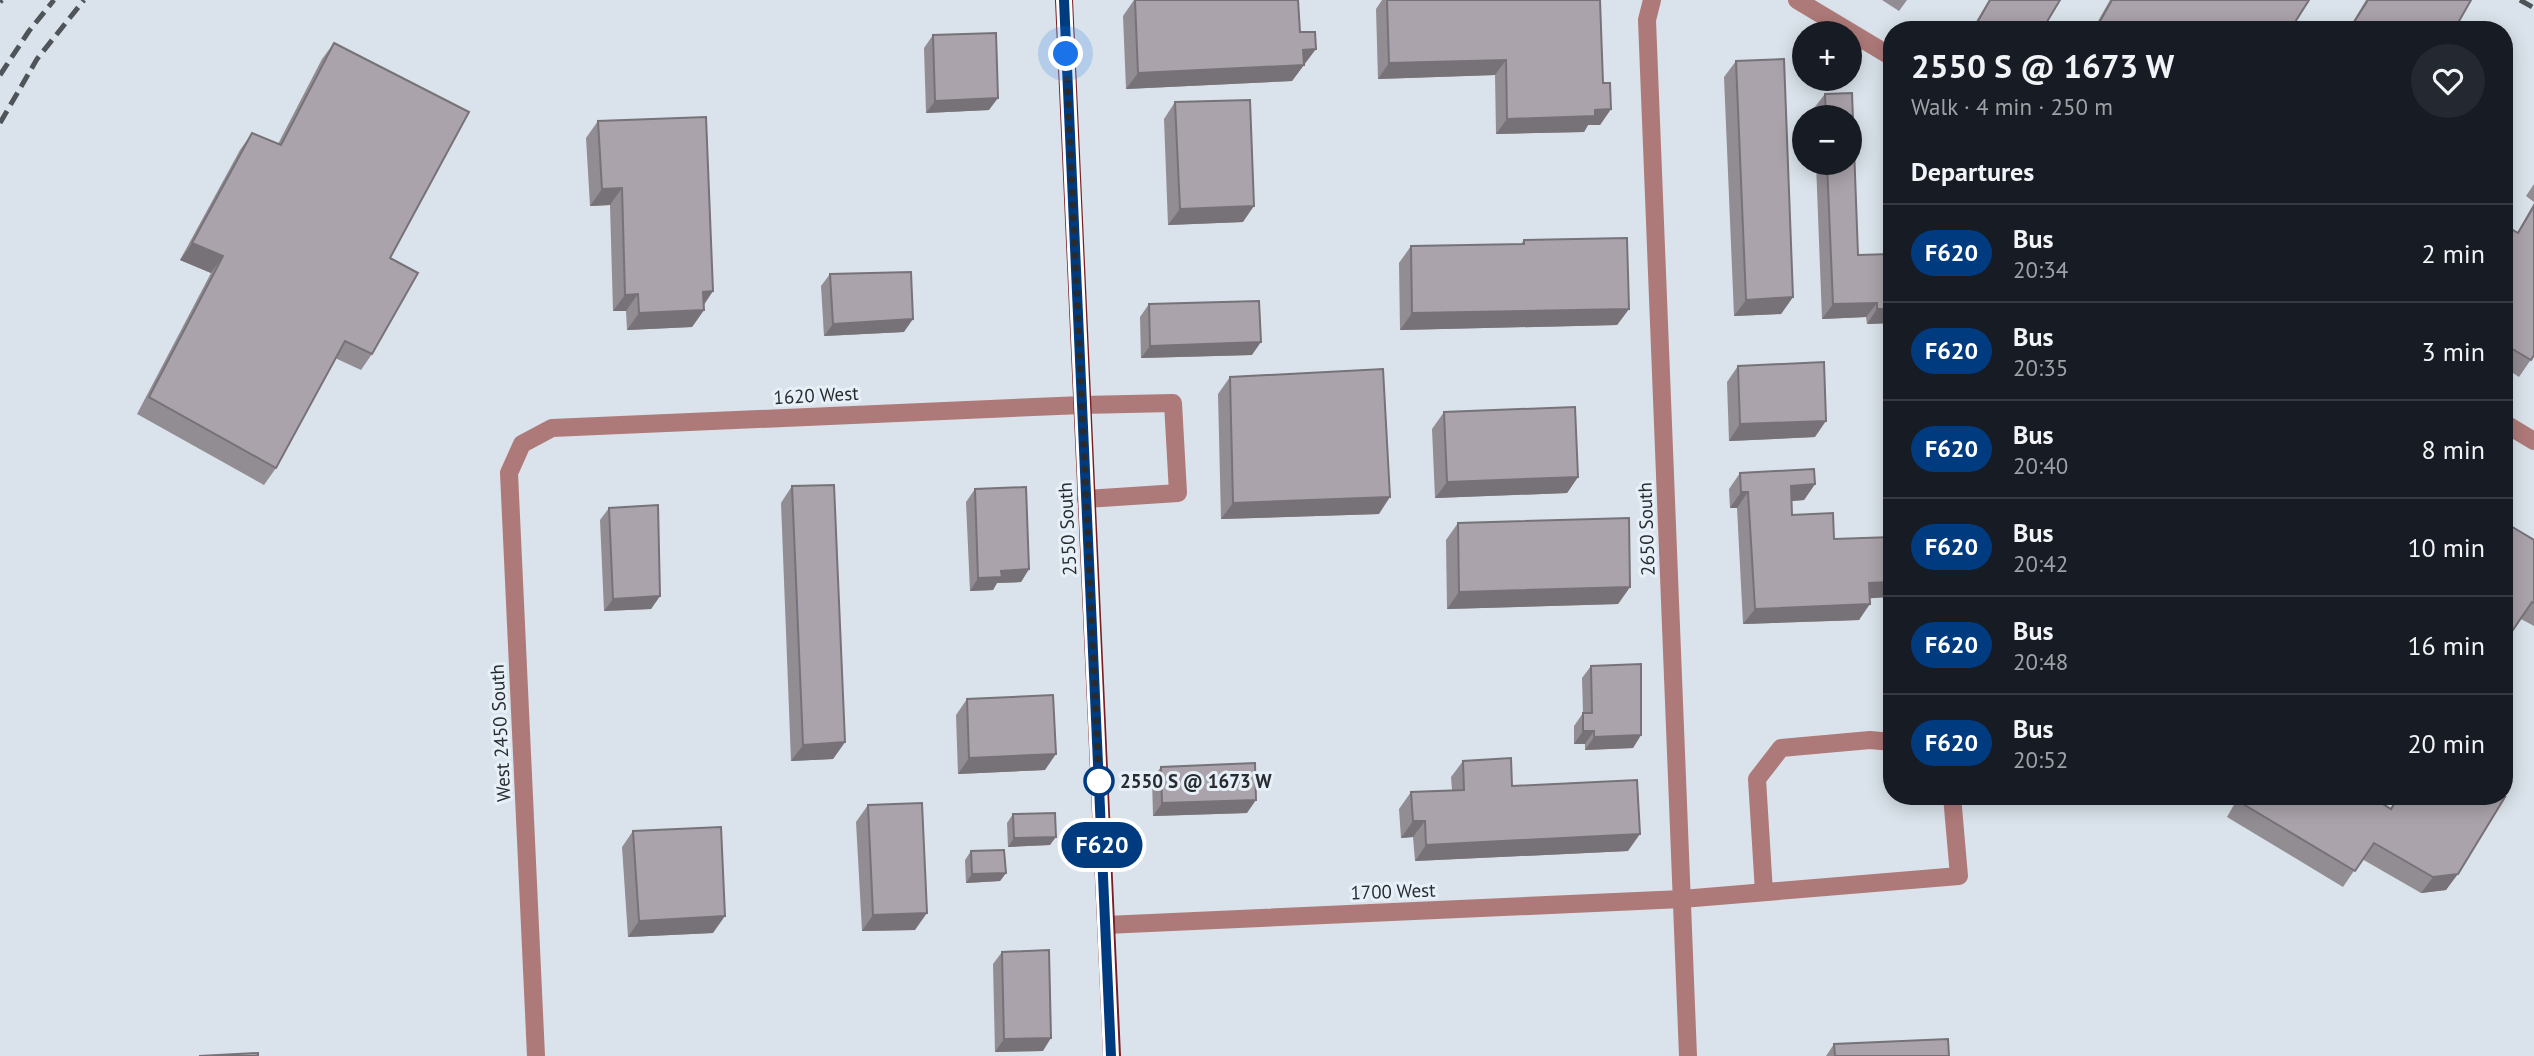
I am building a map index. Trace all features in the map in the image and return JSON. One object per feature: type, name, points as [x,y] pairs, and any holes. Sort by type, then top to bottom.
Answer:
[{"type":"main road","name":"2550 South","points":[[1064,0],[1111,1056]]},
{"type":"street","name":"2650 South","points":[[1652,0],[1647,20],[1688,1056]]},
{"type":"street","points":[[1797,0],[1883,52]]},
{"type":"street","name":"1620 West","points":[[552,428],[1173,403],[1178,493],[1086,499]]},
{"type":"street","name":"West 2450 South","points":[[536,1056],[509,473],[522,444],[552,428]]},
{"type":"street","points":[[2513,428],[2534,441]]},
{"type":"street","points":[[1764,892],[1757,779],[1781,748],[1870,740],[1883,742]]},
{"type":"street","name":"1700 West","points":[[1106,925],[1682,899],[1959,877],[1953,805]]},
{"type":"building","points":[[1135,0],[1298,0],[1300,32],[1315,32],[1316,49],[1303,50],[1304,65],[1138,73]]},
{"type":"building","points":[[1387,0],[1600,0],[1603,83],[1610,83],[1611,109],[1595,110],[1595,116],[1507,119],[1506,60],[1389,63]]},
{"type":"building","points":[[1990,0],[2060,0],[2047,21],[1978,21]]},
{"type":"building","points":[[2112,0],[2309,0],[2296,21],[2100,21]]},
{"type":"building","points":[[2368,0],[2471,0],[2459,21],[2355,21]]},
{"type":"building","points":[[996,33],[998,98],[935,101],[933,35]]},
{"type":"building","points":[[334,43],[469,112],[390,258],[418,273],[372,354],[345,341],[276,468],[149,397],[223,256],[192,243],[252,133],[281,145]]},
{"type":"building","points":[[1784,59],[1793,297],[1746,300],[1736,61]]},
{"type":"building","points":[[1852,93],[1852,105],[1825,105],[1825,94]]},
{"type":"building","points":[[1250,100],[1254,206],[1180,209],[1175,102]]},
{"type":"building","points":[[706,117],[713,291],[703,292],[704,310],[639,313],[638,294],[625,295],[622,188],[602,189],[598,121]]},
{"type":"building","points":[[1828,175],[1855,175],[1858,255],[1883,254],[1883,309],[1877,309],[1877,303],[1833,304]]},
{"type":"building","points":[[2534,206],[2534,355],[2531,360],[2513,349],[2513,230],[2518,233]]},
{"type":"building","points":[[1627,238],[1629,309],[1412,313],[1411,246],[1524,244],[1524,240]]},
{"type":"building","points":[[911,272],[913,319],[833,324],[830,274]]},
{"type":"building","points":[[1259,301],[1261,342],[1150,346],[1149,304]]},
{"type":"building","points":[[1824,362],[1826,421],[1740,424],[1738,366]]},
{"type":"building","points":[[1383,369],[1390,497],[1233,503],[1230,377]]},
{"type":"building","points":[[1575,407],[1578,477],[1447,482],[1444,412]]},
{"type":"building","points":[[1814,469],[1815,484],[1791,486],[1792,515],[1833,513],[1834,539],[1883,537],[1883,582],[1869,583],[1870,604],[1755,609],[1748,492],[1741,492],[1740,473]]},
{"type":"building","points":[[834,485],[845,742],[803,745],[792,486]]},
{"type":"building","points":[[1026,487],[1029,569],[1001,571],[1002,577],[978,578],[975,489]]},
{"type":"building","points":[[658,505],[660,596],[613,599],[609,508]]},
{"type":"building","points":[[1629,518],[1630,587],[1459,592],[1458,523]]},
{"type":"building","points":[[2513,527],[2534,540],[2534,603],[2532,602],[2513,630]]},
{"type":"building","points":[[1641,664],[1641,735],[1594,737],[1594,731],[1583,731],[1583,713],[1592,713],[1591,666]]},
{"type":"building","points":[[1053,695],[1056,754],[969,758],[967,699]]},
{"type":"building","points":[[1511,758],[1512,786],[1637,780],[1640,834],[1426,845],[1425,821],[1413,821],[1411,792],[1464,790],[1463,761]]},
{"type":"building","points":[[1255,763],[1256,800],[1162,803],[1161,767]]},
{"type":"building","points":[[922,803],[927,913],[873,915],[868,805]]},
{"type":"building","points":[[2245,805],[2385,805],[2391,809],[2393,805],[2500,805],[2458,874],[2433,877],[2374,843],[2355,871]]},
{"type":"building","points":[[1055,813],[1056,837],[1014,838],[1013,814]]},
{"type":"building","points":[[721,827],[725,916],[639,921],[633,831]]},
{"type":"building","points":[[1004,850],[1006,873],[972,874],[971,851]]},
{"type":"building","points":[[1049,950],[1051,1038],[1004,1039],[1002,952]]},
{"type":"building","points":[[1948,1039],[1949,1056],[1835,1056],[1834,1044]]},
{"type":"building","points":[[258,1053],[258,1056],[199,1056]]},
{"type":"railway","points":[[0,75],[29,31],[54,0]]},
{"type":"railway","points":[[0,123],[37,59],[84,0]]},
{"type":"railway","points":[[2520,0],[2534,8]]},
{"type":"bus line","name":"F620","points":[[1064,0],[1111,1056]]},
{"type":"place","name":"2550 S @ 1673 W","points":[[1099,781]]},
{"type":"route","points":[[1066,54],[1099,781]]}]
